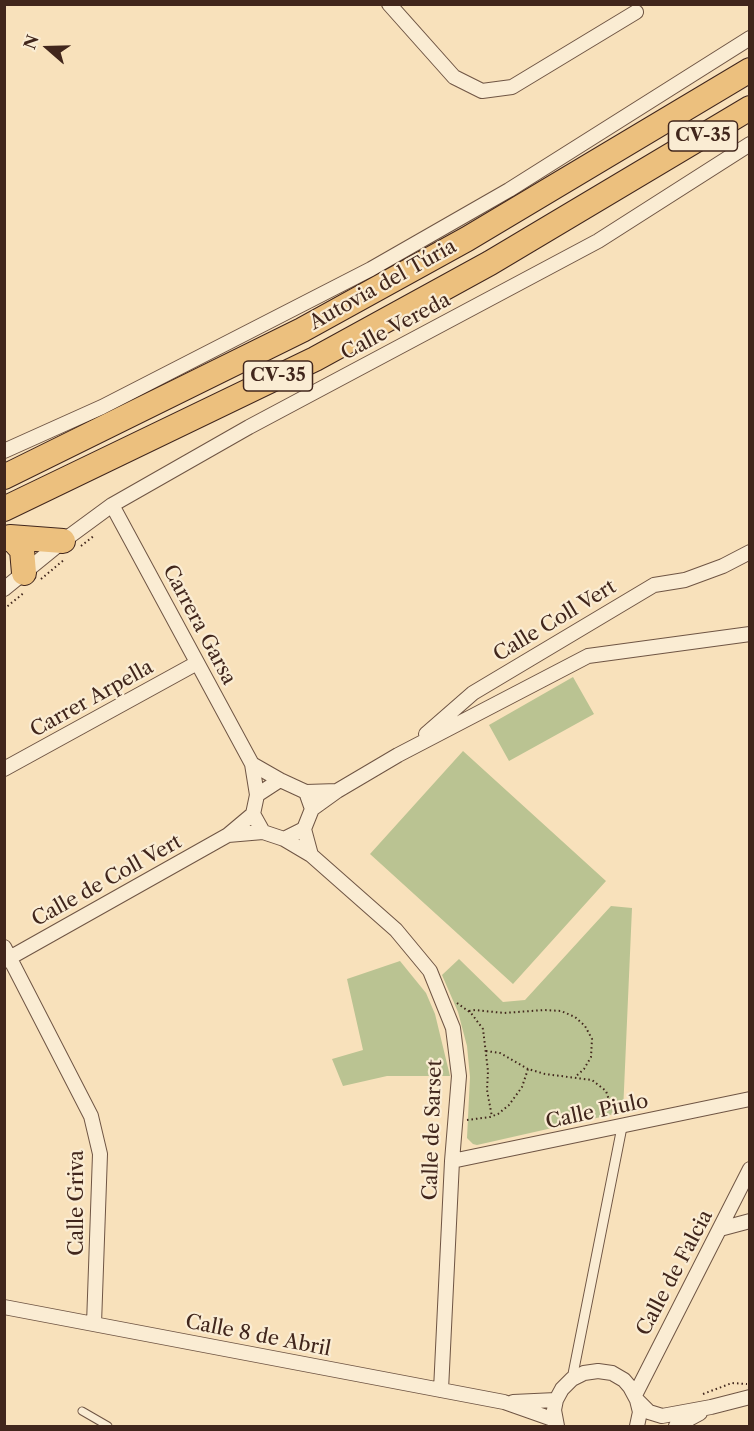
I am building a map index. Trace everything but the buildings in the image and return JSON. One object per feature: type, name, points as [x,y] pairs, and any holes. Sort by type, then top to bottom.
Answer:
[{"type":"highway","name":"Autovia del Túria","points":[[4,477],[302,330],[467,239],[750,70]]},
{"type":"highway","name":"Autovia del Túria","points":[[5,509],[315,359],[490,263],[750,108]]},
{"type":"highway","points":[[7,538],[68,550]]},
{"type":"highway","points":[[7,538],[22,550],[32,580]]},
{"type":"street","points":[[389,4],[454,77],[482,91],[512,87],[636,12]]},
{"type":"street","points":[[4,451],[102,407],[371,268],[509,190],[750,38]]},
{"type":"street","name":"Calle Vereda","points":[[4,589],[32,580],[115,511],[249,427],[598,241],[750,144]]},
{"type":"street","name":"Carrera Garsa","points":[[115,511],[252,764],[256,795]]},
{"type":"street","name":"Calle Coll Vert","points":[[398,755],[473,693],[654,585],[685,580],[723,566],[750,552]]},
{"type":"street","name":"Calle Coll Vert","points":[[312,809],[337,791],[398,755],[588,656],[750,634]]},
{"type":"street","name":"Carrer Arpella","points":[[4,770],[197,663]]},
{"type":"street","points":[[252,764],[306,792],[312,809],[304,829],[311,855]]},
{"type":"street","points":[[280,780],[256,795],[253,814],[263,832],[284,839],[304,829]]},
{"type":"street","name":"Calle Coll Vert","points":[[306,792],[337,791]]},
{"type":"street","name":"Calle de Coll Vert","points":[[6,955],[228,835],[253,814]]},
{"type":"street","name":"Calle de Coll Vert","points":[[228,835],[263,832]]},
{"type":"street","name":"Calle de Sarset","points":[[284,839],[311,855],[396,930],[430,971],[453,1028],[459,1076],[452,1161],[441,1390]]},
{"type":"street","name":"Calle Griva","points":[[6,955],[91,1116],[100,1154],[94,1324]]},
{"type":"street","name":"Calle Piulo","points":[[452,1161],[750,1099]]},
{"type":"street","points":[[572,1379],[622,1127]]},
{"type":"street","name":"Calle de Falcia","points":[[636,1397],[654,1355],[750,1169]]},
{"type":"street","points":[[720,1229],[750,1221]]},
{"type":"street","name":"Calle 8 de Abril","points":[[4,1307],[504,1402],[556,1423]]},
{"type":"street","points":[[556,1423],[556,1400],[562,1389],[572,1379],[584,1373],[598,1371],[612,1373],[624,1380],[649,1412],[662,1416],[750,1398]]},
{"type":"street","points":[[636,1397],[640,1412],[637,1426]]},
{"type":"street","name":"Calle 8 de Abril","points":[[504,1402],[556,1400]]},
{"type":"street","points":[[676,1426],[711,1407]]},
{"type":"lane","points":[[82,1411],[108,1426]]},
{"type":"path","points":[[4,609],[32,580],[115,511]]},
{"type":"path","points":[[453,1000],[469,1011],[483,1029],[487,1090],[492,1117]]},
{"type":"path","points":[[469,1011],[504,1013],[544,1010],[561,1011],[575,1017],[585,1026],[592,1038],[591,1057],[584,1069],[575,1077]]},
{"type":"path","points":[[486,1051],[500,1053],[545,1074],[592,1080],[606,1091],[609,1100],[608,1117]]},
{"type":"path","points":[[467,1120],[492,1117],[509,1105],[522,1087],[528,1068]]},
{"type":"path","points":[[698,1396],[732,1383],[750,1384]]},
{"type":"green space","points":[[573,677],[594,714],[509,761],[489,725]]},
{"type":"green space","points":[[463,751],[606,881],[513,984],[370,854]]},
{"type":"green space","points":[[611,906],[632,908],[623,1112],[477,1145],[473,1144],[467,1138],[470,1077],[467,1046],[458,1012],[442,975],[459,959],[503,1002],[525,1000]]},
{"type":"green space","points":[[400,961],[426,993],[435,1014],[450,1076],[387,1076],[343,1086],[332,1059],[363,1050],[347,979]]}]
